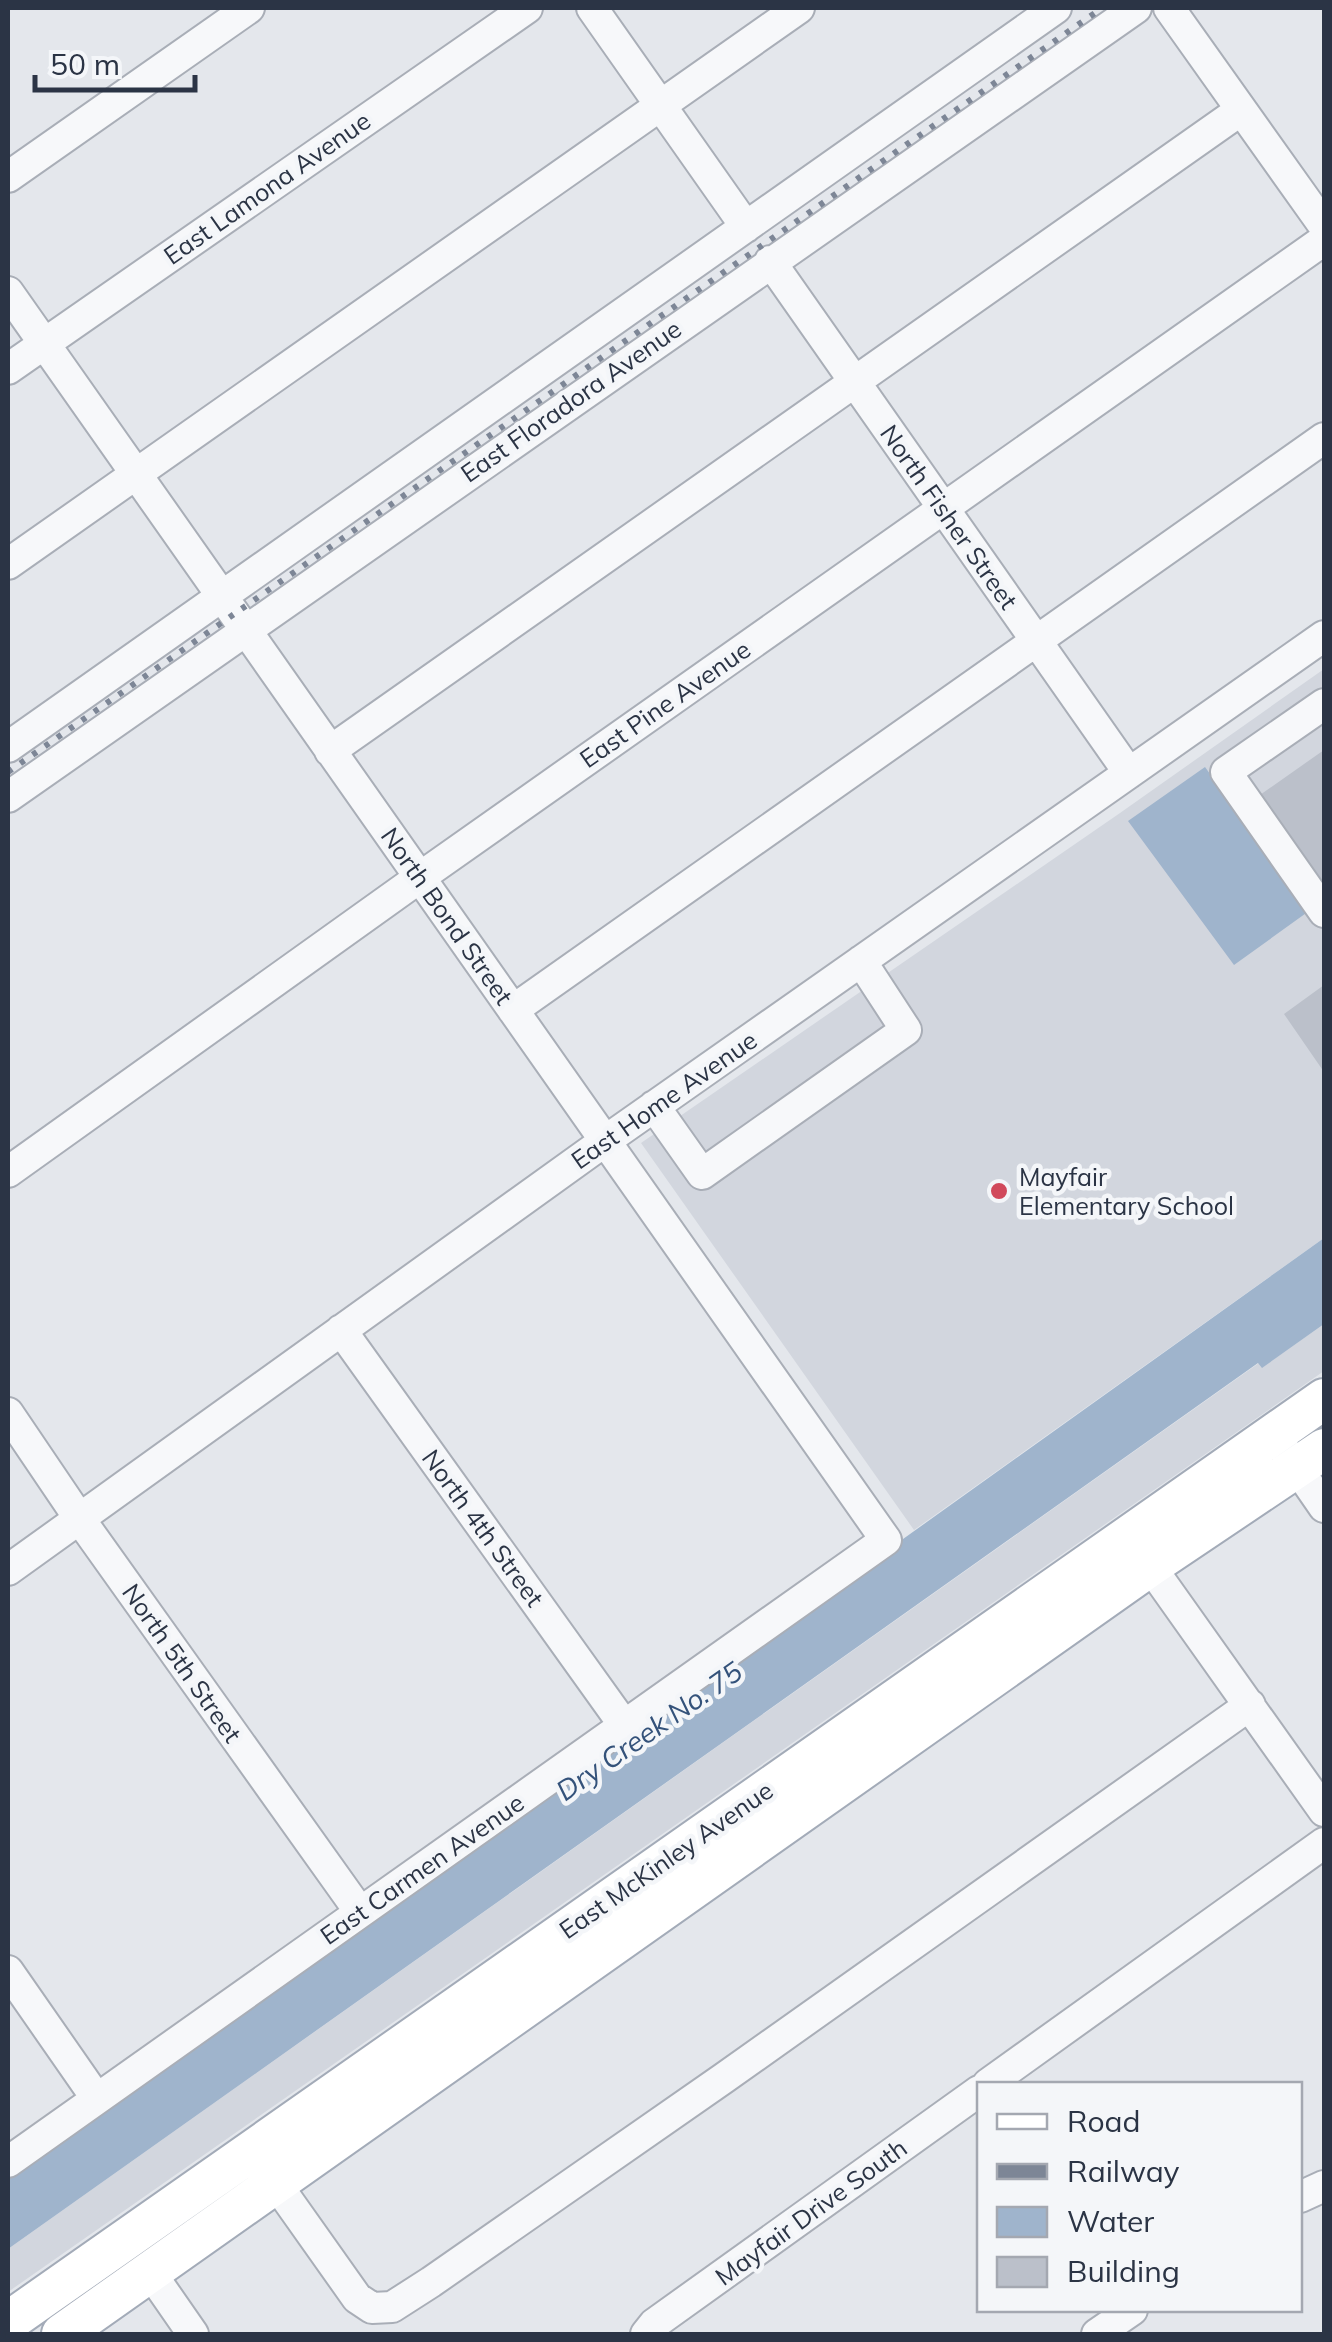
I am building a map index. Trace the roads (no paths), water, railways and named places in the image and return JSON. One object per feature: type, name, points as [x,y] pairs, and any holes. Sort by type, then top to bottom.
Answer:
[{"type":"main road","name":"East McKinley Avenue","points":[[8,2322],[1324,1399]]},
{"type":"main road","name":"East McKinley Avenue","points":[[62,2334],[1150,1566],[1311,1459]]},
{"type":"main road","points":[[150,2272],[148,2261],[160,2239],[294,2142],[349,2082]]},
{"type":"street","points":[[8,177],[249,8]]},
{"type":"street","name":"East Lamona Avenue","points":[[8,369],[527,8]]},
{"type":"street","points":[[592,8],[746,227]]},
{"type":"street","points":[[8,564],[799,8]]},
{"type":"street","name":"East Floradora Avenue","points":[[8,746],[1056,8]]},
{"type":"street","name":"East Floradora Avenue","points":[[8,796],[1136,8]]},
{"type":"street","points":[[1169,8],[1324,226]]},
{"type":"street","points":[[330,751],[1242,110]]},
{"type":"street","name":"East Pine Avenue","points":[[8,1172],[1324,240]]},
{"type":"street","name":"North Fisher Street","points":[[770,261],[1129,773]]},
{"type":"street","name":"North Bond Street","points":[[8,292],[886,1540]]},
{"type":"street","points":[[513,1010],[1324,438]]},
{"type":"street","name":"East Home Avenue","points":[[8,1570],[604,1141],[1324,636]]},
{"type":"street","points":[[1324,704],[1226,772],[1324,912]]},
{"type":"street","points":[[654,1106],[702,1174],[718,1163],[906,1030],[861,961]]},
{"type":"street","name":"North 4th Street","points":[[341,1330],[624,1726]]},
{"type":"street","name":"North 5th Street","points":[[8,1412],[360,1912]]},
{"type":"street","points":[[1274,1434],[1311,1459],[1324,1507]]},
{"type":"street","name":"East Carmen Avenue","points":[[8,2162],[886,1540]]},
{"type":"street","points":[[1150,1566],[1324,1811]]},
{"type":"street","points":[[276,2184],[357,2298],[372,2308],[392,2307],[1250,1706]]},
{"type":"street","points":[[991,2082],[1324,1843]]},
{"type":"street","points":[[8,1971],[97,2099]]},
{"type":"street","name":"Mayfair Drive South","points":[[646,2334],[654,2324],[977,2093]]},
{"type":"street","points":[[150,2272],[193,2334]]},
{"type":"street","points":[[1096,2334],[1129,2312]]},
{"type":"water","points":[[1205,767],[1309,911],[1234,965],[1128,821]]},
{"type":"water","name":"Dry Creek No. 75","points":[[1324,1238],[1324,1324],[1262,1368],[1258,1363],[8,2249],[8,2179]]},
{"type":"railway","points":[[8,772],[1102,8]]},
{"type":"place","name":"Mayfair Elementary School","points":[[999,1191]]}]
